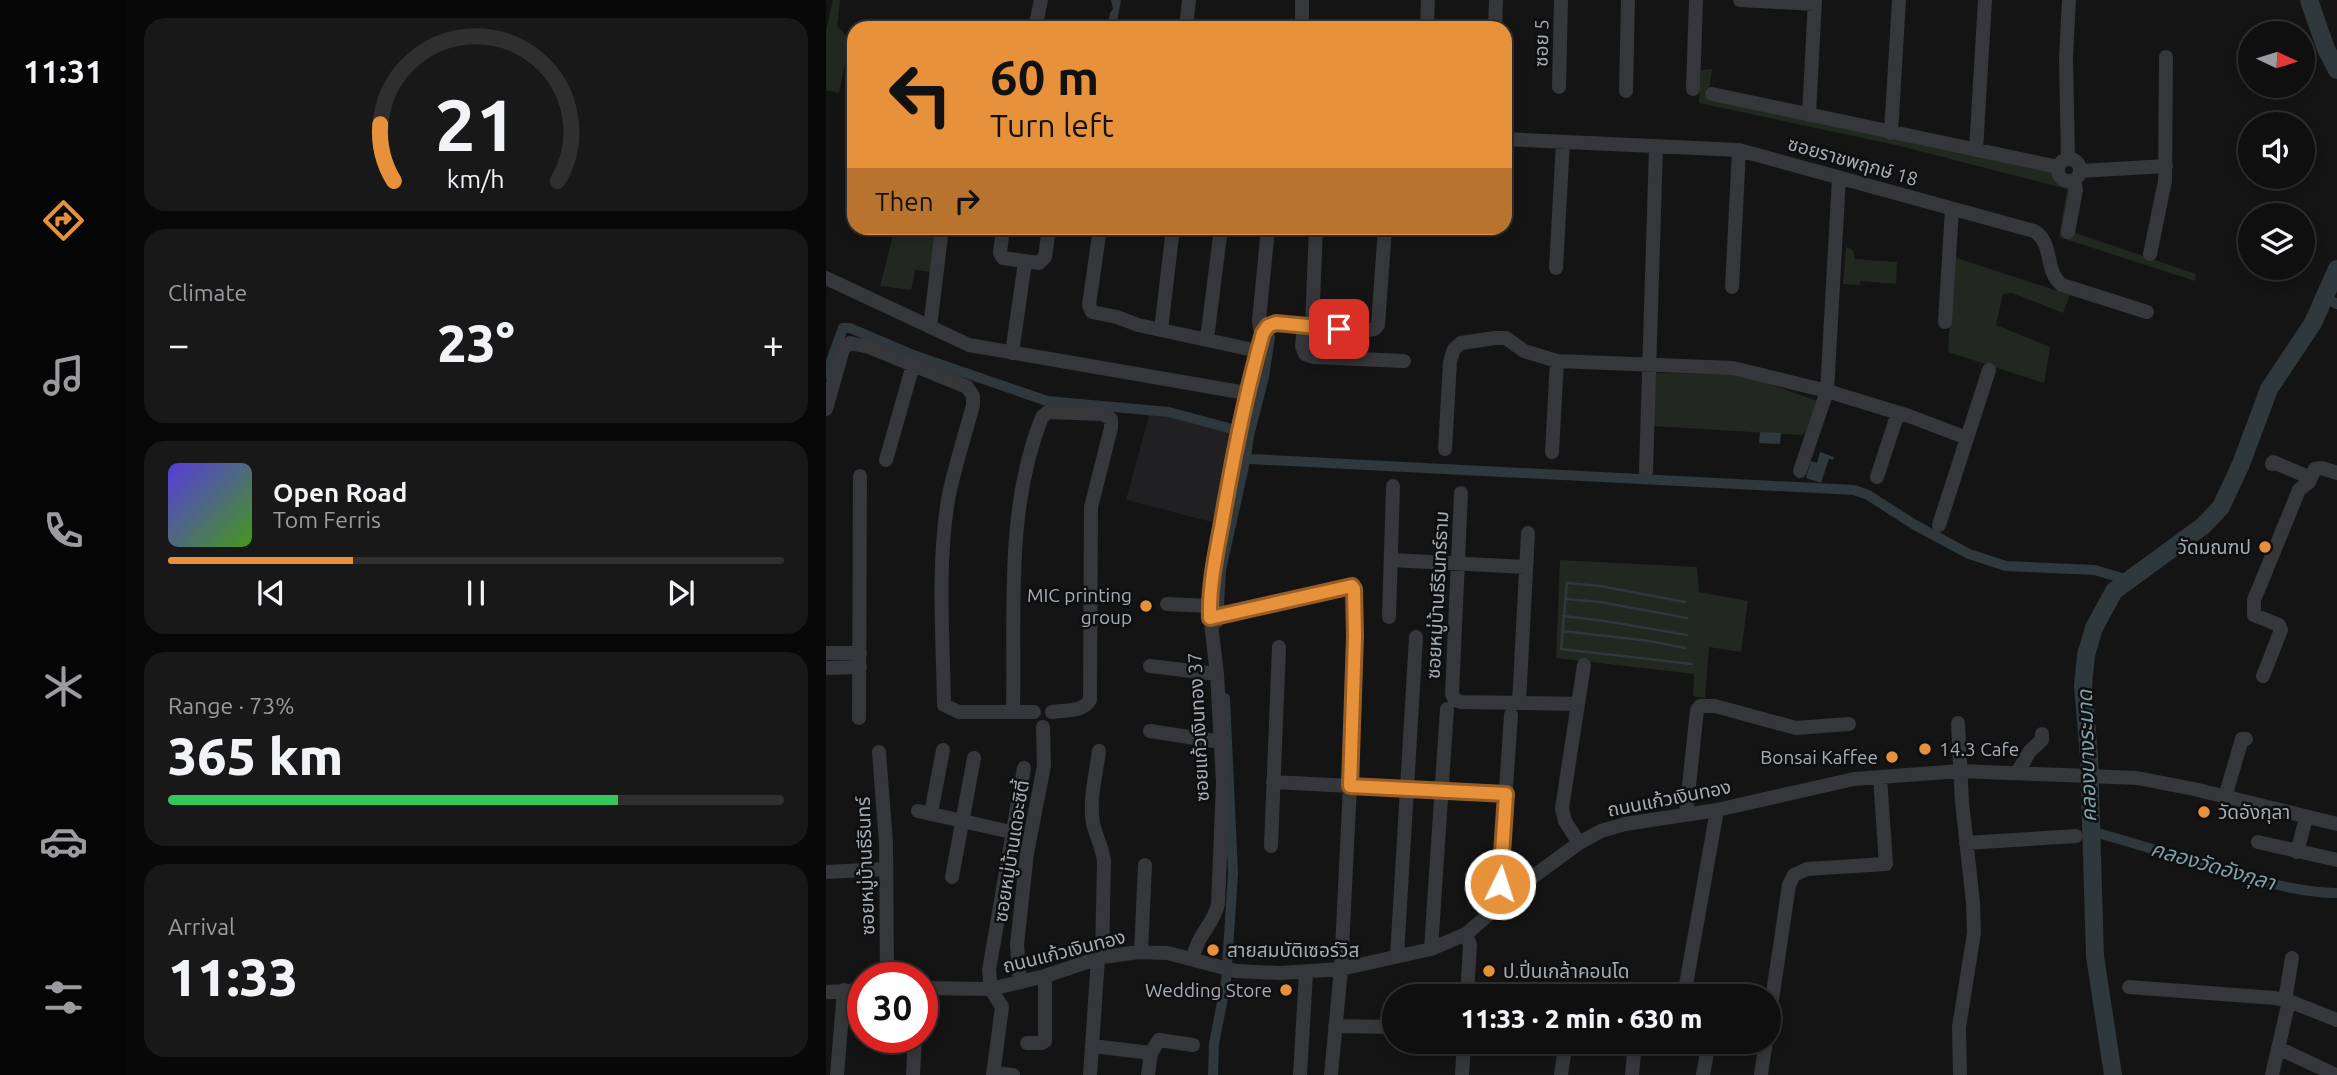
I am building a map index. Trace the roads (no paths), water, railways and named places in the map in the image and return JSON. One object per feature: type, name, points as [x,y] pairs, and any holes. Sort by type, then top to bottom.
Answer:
[{"type":"street","points":[[1036,21],[1041,0]]},
{"type":"street","points":[[1187,21],[1189,0]]},
{"type":"street","points":[[1302,0],[1302,21]]},
{"type":"street","points":[[1427,21],[1428,0]]},
{"type":"street","points":[[1495,21],[1496,0]]},
{"type":"street","name":"ซอย 5","points":[[1559,87],[1561,0]]},
{"type":"street","points":[[1626,91],[1628,0]]},
{"type":"street","points":[[1693,89],[1696,0]]},
{"type":"street","points":[[1740,0],[1815,2],[1808,115]]},
{"type":"street","points":[[1891,133],[1899,0]]},
{"type":"street","points":[[1976,150],[1985,0]]},
{"type":"street","points":[[2069,0],[2063,163],[2058,173],[2062,179],[2069,182],[2077,176],[2166,166]]},
{"type":"street","points":[[2150,254],[2165,183],[2166,57]]},
{"type":"street","points":[[1712,94],[1976,150],[2063,163]]},
{"type":"street","name":"ซอยราชพฤกษ์ 18","points":[[1512,139],[1739,150],[1786,161],[2039,234],[2045,242],[2054,276],[2062,285],[2147,312]]},
{"type":"street","points":[[1556,268],[1563,142]]},
{"type":"street","points":[[1646,471],[1656,147]]},
{"type":"street","points":[[1732,287],[1739,150]]},
{"type":"street","points":[[2068,232],[2077,176]]},
{"type":"street","points":[[1800,471],[1827,391],[1839,178]]},
{"type":"street","points":[[1945,322],[1952,209]]},
{"type":"street","points":[[930,327],[941,235]]},
{"type":"street","points":[[1002,235],[1001,256],[1025,262],[1043,262],[1048,235]]},
{"type":"street","points":[[1099,235],[1090,310],[1161,330],[1258,351]]},
{"type":"street","points":[[1161,330],[1172,235]]},
{"type":"street","points":[[1207,338],[1220,235]]},
{"type":"street","name":"ซอยแก้วเงินทอง 37","points":[[1193,959],[1198,939],[1216,914],[1218,904],[1223,783],[1217,674],[1210,614],[1216,554],[1246,393],[1263,333],[1259,320],[1267,235]]},
{"type":"street","points":[[1315,235],[1308,326],[1302,346],[1305,354],[1313,357],[1404,360]]},
{"type":"street","points":[[1263,333],[1268,326],[1276,323],[1366,331],[1374,329],[1378,325],[1384,235]]},
{"type":"street","points":[[1012,353],[1025,262]]},
{"type":"street","points":[[826,278],[969,345],[1246,393]]},
{"type":"street","points":[[1445,449],[1450,362],[1454,349],[1461,343],[1474,340],[1506,338],[1524,351],[1557,361],[1733,368],[1827,391],[1967,438]]},
{"type":"street","points":[[826,409],[843,349],[850,343],[869,347],[967,387],[974,396],[948,499],[943,573],[944,705],[959,712],[1013,712],[1034,712],[1038,707],[1045,706],[1052,712],[1087,706],[1090,700],[1091,507],[1111,419],[1102,414],[1048,412],[1042,416],[1023,475],[1015,548],[1013,712]]},
{"type":"street","points":[[1552,452],[1557,361]]},
{"type":"street","points":[[886,460],[913,365]]},
{"type":"street","points":[[1939,526],[1989,370]]},
{"type":"street","points":[[1877,477],[1898,413]]},
{"type":"street","points":[[2272,464],[2273,462],[2311,478]]},
{"type":"street","points":[[2263,676],[2281,630],[2279,625],[2254,615],[2254,600],[2299,490],[2318,468],[2337,473]]},
{"type":"street","points":[[859,719],[860,475]]},
{"type":"street","points":[[1389,617],[1393,486]]},
{"type":"street","name":"ซอยหมู่บ้านธีรินทร์ธาม","points":[[1461,493],[1452,694],[1455,700],[1515,709],[1578,704]]},
{"type":"street","points":[[1498,906],[1528,533]]},
{"type":"street","points":[[1391,560],[1526,567]]},
{"type":"street","points":[[1167,604],[1210,614],[1232,615],[1347,586],[1353,587],[1355,636],[1350,786],[1341,969],[1331,1075]]},
{"type":"street","points":[[1397,956],[1416,637]]},
{"type":"street","points":[[1271,846],[1279,647]]},
{"type":"street","points":[[826,653],[860,660]]},
{"type":"street","points":[[826,668],[860,660]]},
{"type":"street","points":[[1579,843],[1565,821],[1562,808],[1584,665]]},
{"type":"street","points":[[1150,666],[1217,674]]},
{"type":"street","points":[[1685,814],[1697,710],[1700,706],[1715,706],[1796,728],[1849,724]]},
{"type":"street","points":[[1431,949],[1447,709]]},
{"type":"street","name":"ซอยหมู่บ้านเดอะซิตี้","points":[[1020,982],[1017,944],[1027,853],[1044,766],[1043,727],[1034,722],[1034,712]]},
{"type":"street","points":[[1043,727],[1052,722],[1052,712]]},
{"type":"street","points":[[1958,723],[1973,903],[1973,933],[1959,1027],[1960,1075]]},
{"type":"street","points":[[1150,731],[1221,742]]},
{"type":"street","points":[[2017,773],[2030,751],[2042,740],[2042,734]]},
{"type":"street","points":[[2225,797],[2242,739],[2246,739]]},
{"type":"street","points":[[943,750],[924,812],[1011,832]]},
{"type":"street","points":[[1090,1075],[1100,958],[1104,861],[1093,825],[1092,809],[1099,751]]},
{"type":"street","name":"ซอยหมู่บ้านธีรินทร์","points":[[879,752],[886,843],[887,962]]},
{"type":"street","points":[[952,877],[974,758]]},
{"type":"street","points":[[1013,1075],[993,1074],[1002,1007],[991,989],[989,970],[1024,768]]},
{"type":"street","name":"ถนนแก้วเงินทอง","points":[[938,988],[991,989],[1100,958],[1141,952],[1168,953],[1236,971],[1306,973],[1341,969],[1431,949],[1466,934],[1534,876],[1579,843],[1601,831],[1625,824],[1717,810],[1854,779],[1960,771],[2137,778],[2337,824]]},
{"type":"street","points":[[1774,984],[1789,885],[1794,874],[1807,869],[1886,864],[1880,777]]},
{"type":"street","points":[[1273,782],[1506,794]]},
{"type":"street","points":[[1686,984],[1717,810]]},
{"type":"street","points":[[2297,852],[2306,818]]},
{"type":"street","points":[[1966,843],[2076,836]]},
{"type":"street","points":[[2259,842],[2337,860]]},
{"type":"street","points":[[1141,952],[1145,865]]},
{"type":"street","points":[[826,872],[885,869]]},
{"type":"street","points":[[1466,934],[1470,945],[1468,984]]},
{"type":"street","points":[[2272,1075],[2287,1000],[2292,958]]},
{"type":"street","points":[[1300,1075],[1306,973]]},
{"type":"street","points":[[1027,1043],[1045,1041],[1045,975]]},
{"type":"street","points":[[2129,986],[2287,1000],[2337,1020]]},
{"type":"street","points":[[837,1075],[844,990]]},
{"type":"street","points":[[826,992],[847,990]]},
{"type":"street","points":[[1335,1026],[1382,1027]]},
{"type":"street","points":[[1148,1075],[1152,1053],[1159,1040],[1193,1045]]},
{"type":"street","points":[[1092,1046],[1152,1053]]},
{"type":"street","points":[[2278,1048],[2336,1075]]},
{"type":"street","points":[[913,1075],[914,1053]]},
{"type":"street","points":[[1462,1075],[1463,1054]]},
{"type":"street","points":[[1561,1075],[1564,1054]]},
{"type":"street","points":[[1632,1075],[1634,1054]]},
{"type":"street","points":[[1703,1075],[1707,1054]]},
{"type":"street","points":[[1760,1075],[1764,1054]]},
{"type":"waterway","name":"คลองบางระมาด","points":[[2309,0],[2326,49],[2337,70]]},
{"type":"waterway","name":"คลองบางระมาด","points":[[2113,1075],[2095,956],[2089,756],[2083,686],[2086,655],[2094,628],[2114,591],[2203,526],[2221,507],[2241,464],[2269,389],[2313,323],[2337,269]]},
{"type":"waterway","points":[[2326,298],[2337,304]]},
{"type":"waterway","points":[[826,375],[843,328],[850,328],[916,356],[1047,401],[1169,412],[1232,429],[1249,436],[1246,457],[1250,459],[1854,490],[1868,495],[1915,525],[1969,554],[2006,566],[2095,570],[2128,580]]},
{"type":"waterway","points":[[1249,436],[1264,377],[1270,337]]},
{"type":"waterway","points":[[1218,623],[1221,570],[1246,457]]},
{"type":"waterway","points":[[1685,602],[1600,586],[1567,583],[1561,649],[1692,664]]},
{"type":"waterway","points":[[1566,599],[1600,602],[1687,618]]},
{"type":"waterway","points":[[1563,616],[1687,635]]},
{"type":"waterway","points":[[1562,631],[1650,641],[1685,648]]},
{"type":"waterway","points":[[1213,1075],[1214,1044],[1226,982],[1233,873],[1225,698]]},
{"type":"waterway","name":"คลองวัดอังกุลา","points":[[2090,831],[2269,883],[2337,893]]},
{"type":"place","name":"วัดมณฑป","points":[[2265,547]]},
{"type":"place","name":"MIC printing group","points":[[1146,606]]},
{"type":"place","name":"14.3 Cafe","points":[[1925,749]]},
{"type":"place","name":"Bonsai Kaffee","points":[[1892,757]]},
{"type":"place","name":"วัดอังกุลา","points":[[2204,812]]},
{"type":"place","name":"สายสมบัติเซอร์วิส","points":[[1213,950]]},
{"type":"place","name":"ป.ปิ่นเกล้าคอนโด","points":[[1489,971]]},
{"type":"place","name":"Wedding Store","points":[[1286,990]]}]
